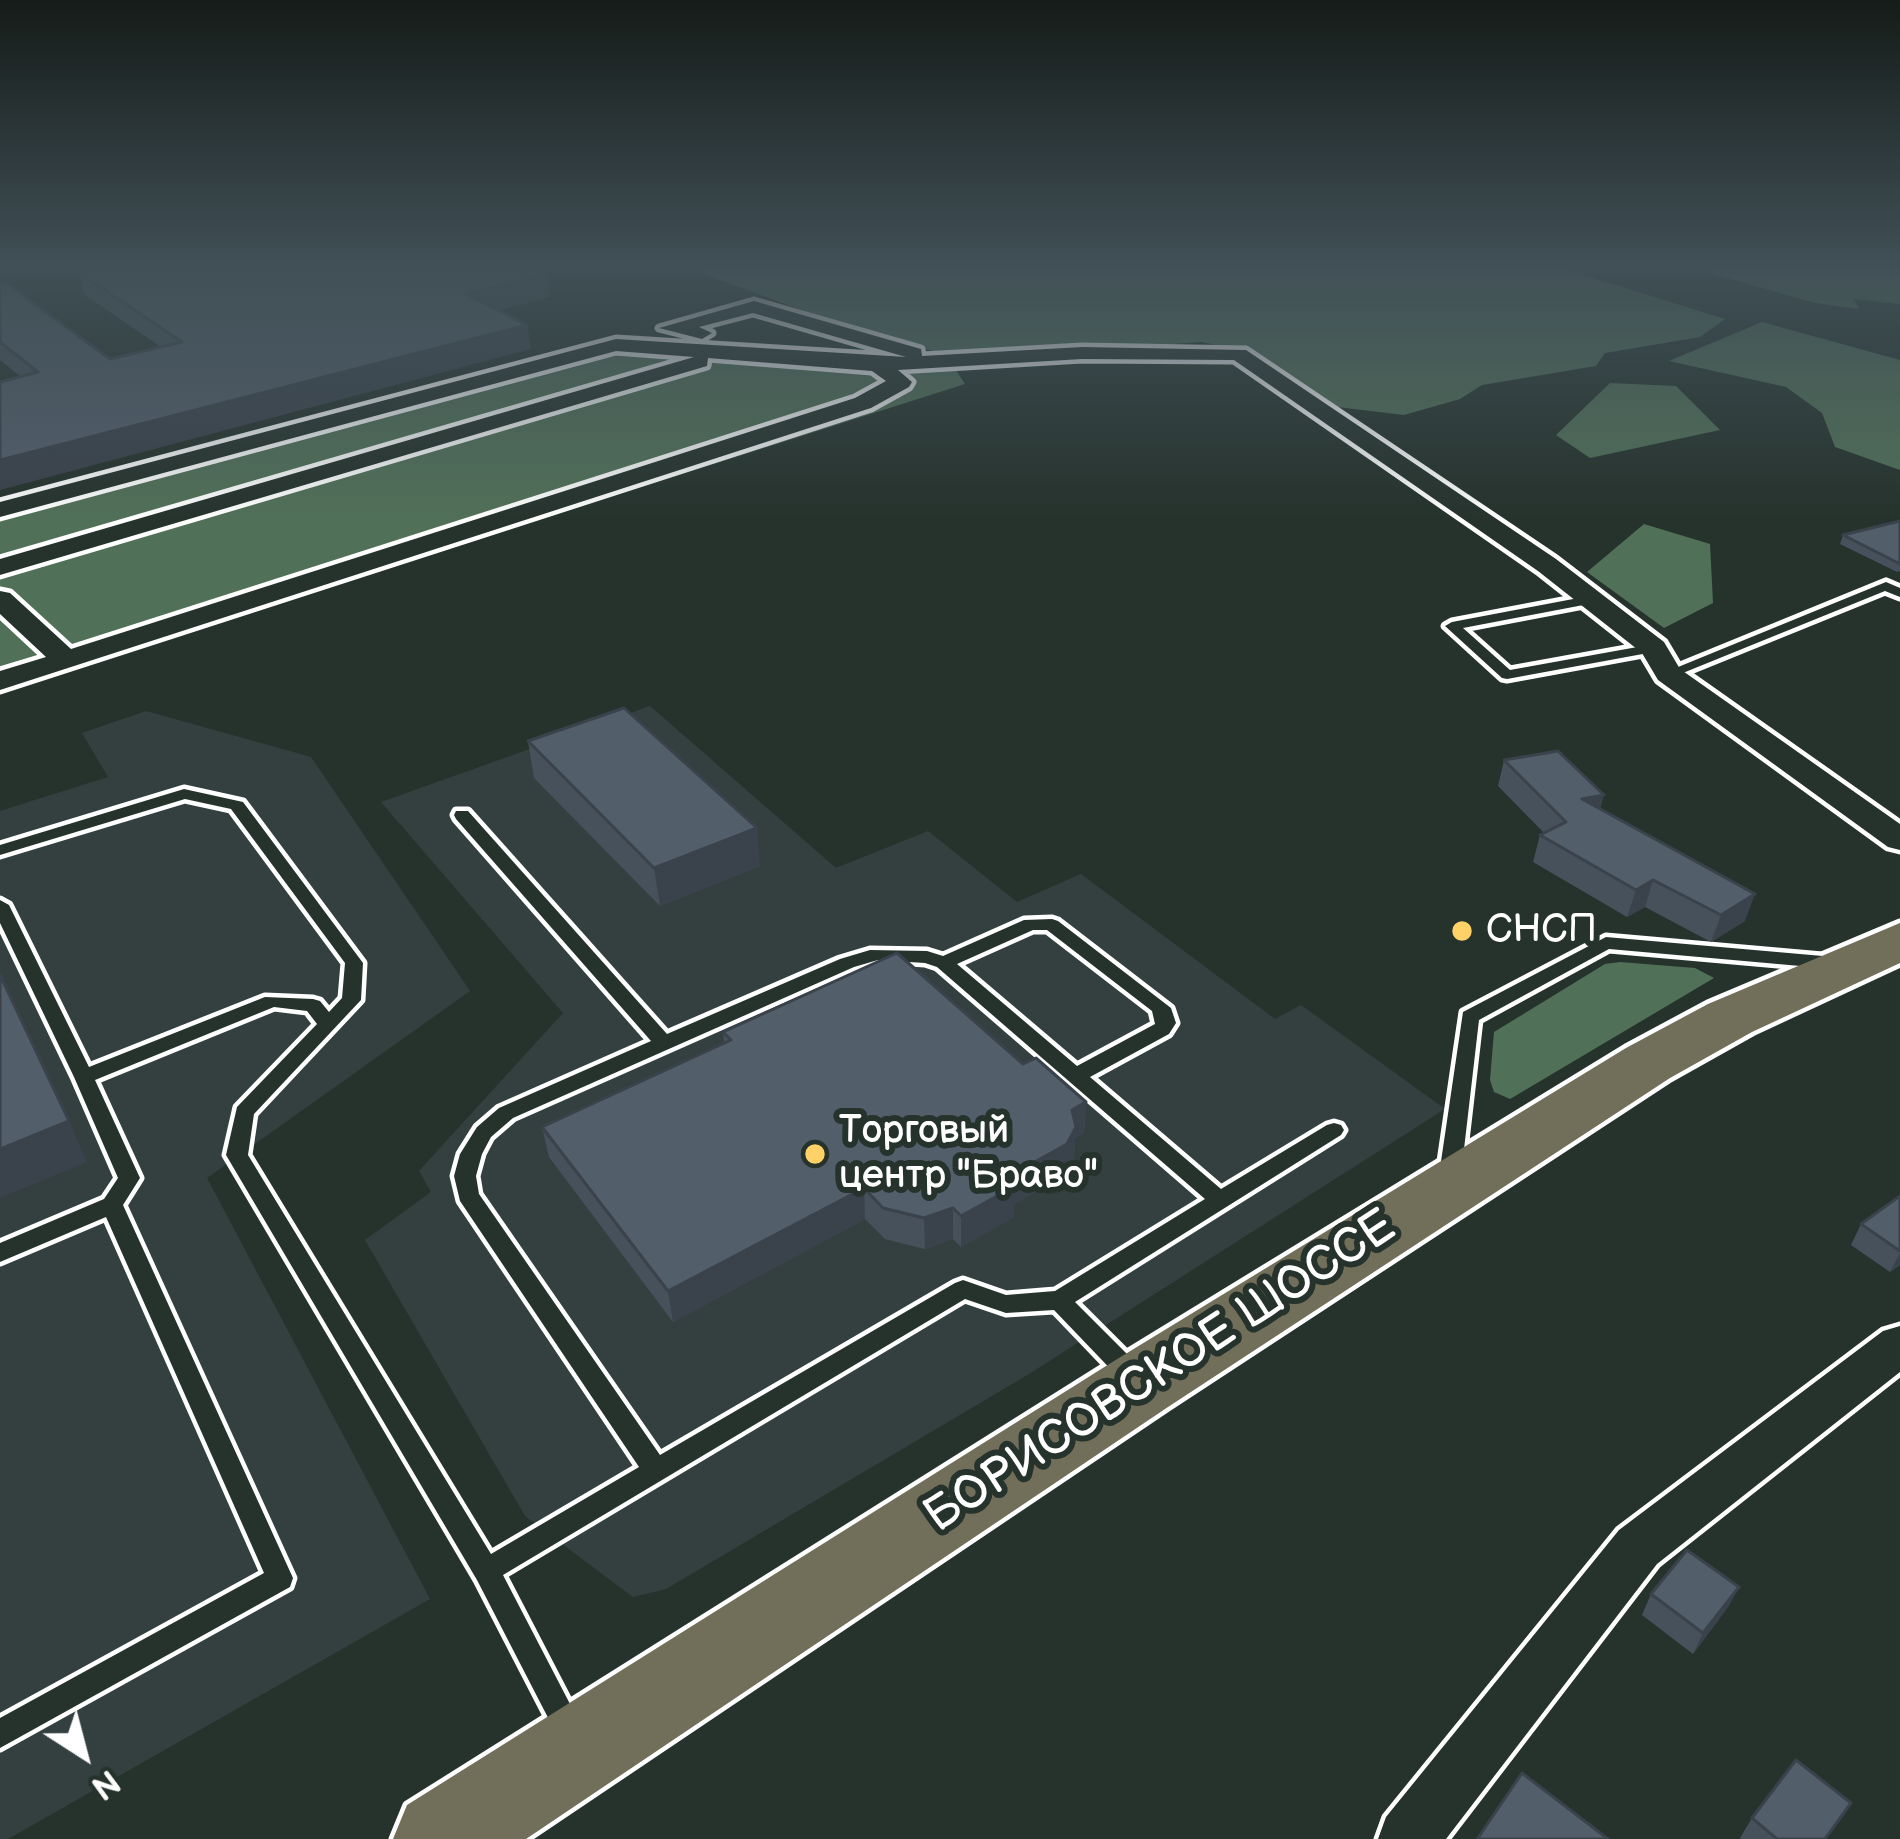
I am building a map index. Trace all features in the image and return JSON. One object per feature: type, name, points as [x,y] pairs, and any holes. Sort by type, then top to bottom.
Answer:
[{"type":"main road","name":"БОРИСОВСКОЕ ШОССЕ","points":[[441,1839],[1141,1384],[1648,1063],[1872,953]]},
{"type":"street","points":[[0,510],[598,349]]},
{"type":"street","points":[[661,349],[878,365],[1082,353],[1239,354],[1529,552],[1654,648],[1668,674],[1900,840]]},
{"type":"street","points":[[901,349],[940,360]]},
{"type":"street","points":[[0,567],[727,356]]},
{"type":"street","points":[[0,682],[862,403],[901,382],[878,365]]},
{"type":"street","points":[[0,599],[64,659]]},
{"type":"street","points":[[1408,1839],[1637,1547],[1893,1360]]},
{"type":"lane","points":[[1668,674],[1886,586],[1900,592]]},
{"type":"lane","points":[[1589,600],[1452,626],[1508,675],[1654,648]]},
{"type":"lane","points":[[0,850],[184,794],[237,805],[355,963],[351,1000],[244,1112],[238,1155],[486,1571],[579,1750]]},
{"type":"lane","points":[[462,814],[664,1043]]},
{"type":"lane","points":[[0,905],[130,1178],[112,1204],[0,1253]]},
{"type":"lane","points":[[944,963],[1030,923],[1052,925],[1161,1008],[1166,1023],[1162,1029],[1075,1076]]},
{"type":"lane","points":[[1448,1190],[1470,1017],[1606,943],[1872,953]]},
{"type":"lane","points":[[656,1471],[468,1195],[465,1176],[471,1154],[484,1132],[506,1113],[847,963],[903,953],[944,963],[1220,1200]]},
{"type":"lane","points":[[84,1078],[272,1001],[313,1005],[328,1024]]},
{"type":"lane","points":[[486,1571],[963,1289],[1006,1304],[1059,1300],[1334,1130]]},
{"type":"lane","points":[[0,1734],[280,1578],[112,1204]]},
{"type":"lane","points":[[1059,1300],[1141,1384]]},
{"type":"shaded area","points":[[650,706],[836,868],[928,831],[1017,902],[1081,874],[1275,1019],[1301,1005],[1445,1109],[1029,1374],[666,1589],[633,1597],[525,1516],[365,1240],[431,1192],[419,1171],[563,1013],[381,802]]},
{"type":"shaded area","points":[[146,711],[311,757],[470,991],[207,1178],[430,1599],[8,1839],[0,1839],[0,811],[108,777],[82,733]]},
{"type":"green space","points":[[569,349],[716,349],[956,370],[965,384],[0,691],[0,504]]},
{"type":"green space","points":[[925,349],[1104,349],[1015,355]]},
{"type":"green space","points":[[1234,349],[1630,349],[1605,353],[1596,366],[1482,385],[1460,399],[1404,415],[1337,407]]},
{"type":"green space","points":[[1698,349],[1859,349],[1900,360],[1900,470],[1835,447],[1822,413],[1786,387],[1669,361]]},
{"type":"green space","points":[[1610,383],[1676,386],[1720,430],[1590,458],[1556,435]]},
{"type":"green space","points":[[1644,524],[1710,544],[1713,603],[1664,628],[1587,572]]},
{"type":"green space","points":[[1605,964],[1695,968],[1714,978],[1510,1099],[1494,1092],[1490,1080],[1494,1032]]},
{"type":"building","points":[[9,349],[96,349],[110,359],[153,349],[434,349],[0,460],[0,382],[38,372]]},
{"type":"building","points":[[1900,521],[1900,564],[1843,535]]},
{"type":"building","points":[[624,708],[757,828],[654,868],[528,741]]},
{"type":"building","points":[[1558,751],[1604,795],[1582,799],[1755,894],[1721,915],[1653,880],[1636,890],[1540,835],[1566,822],[1504,760]]},
{"type":"building","name":"Торговый центр \"Браво\"","points":[[897,953],[1023,1064],[1036,1058],[1086,1102],[1072,1110],[1076,1127],[1067,1144],[1015,1173],[1015,1186],[961,1216],[953,1208],[924,1218],[883,1208],[864,1188],[668,1291],[542,1127],[731,1040],[723,1032]]},
{"type":"building","points":[[0,975],[69,1121],[0,1149]]},
{"type":"building","points":[[1900,1196],[1900,1251],[1861,1224]]},
{"type":"building","points":[[1687,1550],[1739,1587],[1703,1633],[1651,1594]]},
{"type":"building","points":[[1796,1760],[1851,1803],[1825,1839],[1777,1839],[1752,1818]]},
{"type":"building","points":[[1522,1773],[1608,1839],[1479,1839]]},
{"type":"place","name":"СНСП","points":[[1462,931]]},
{"type":"place","name":"Торговый центр \"Браво\"","points":[[815,1154]]}]
